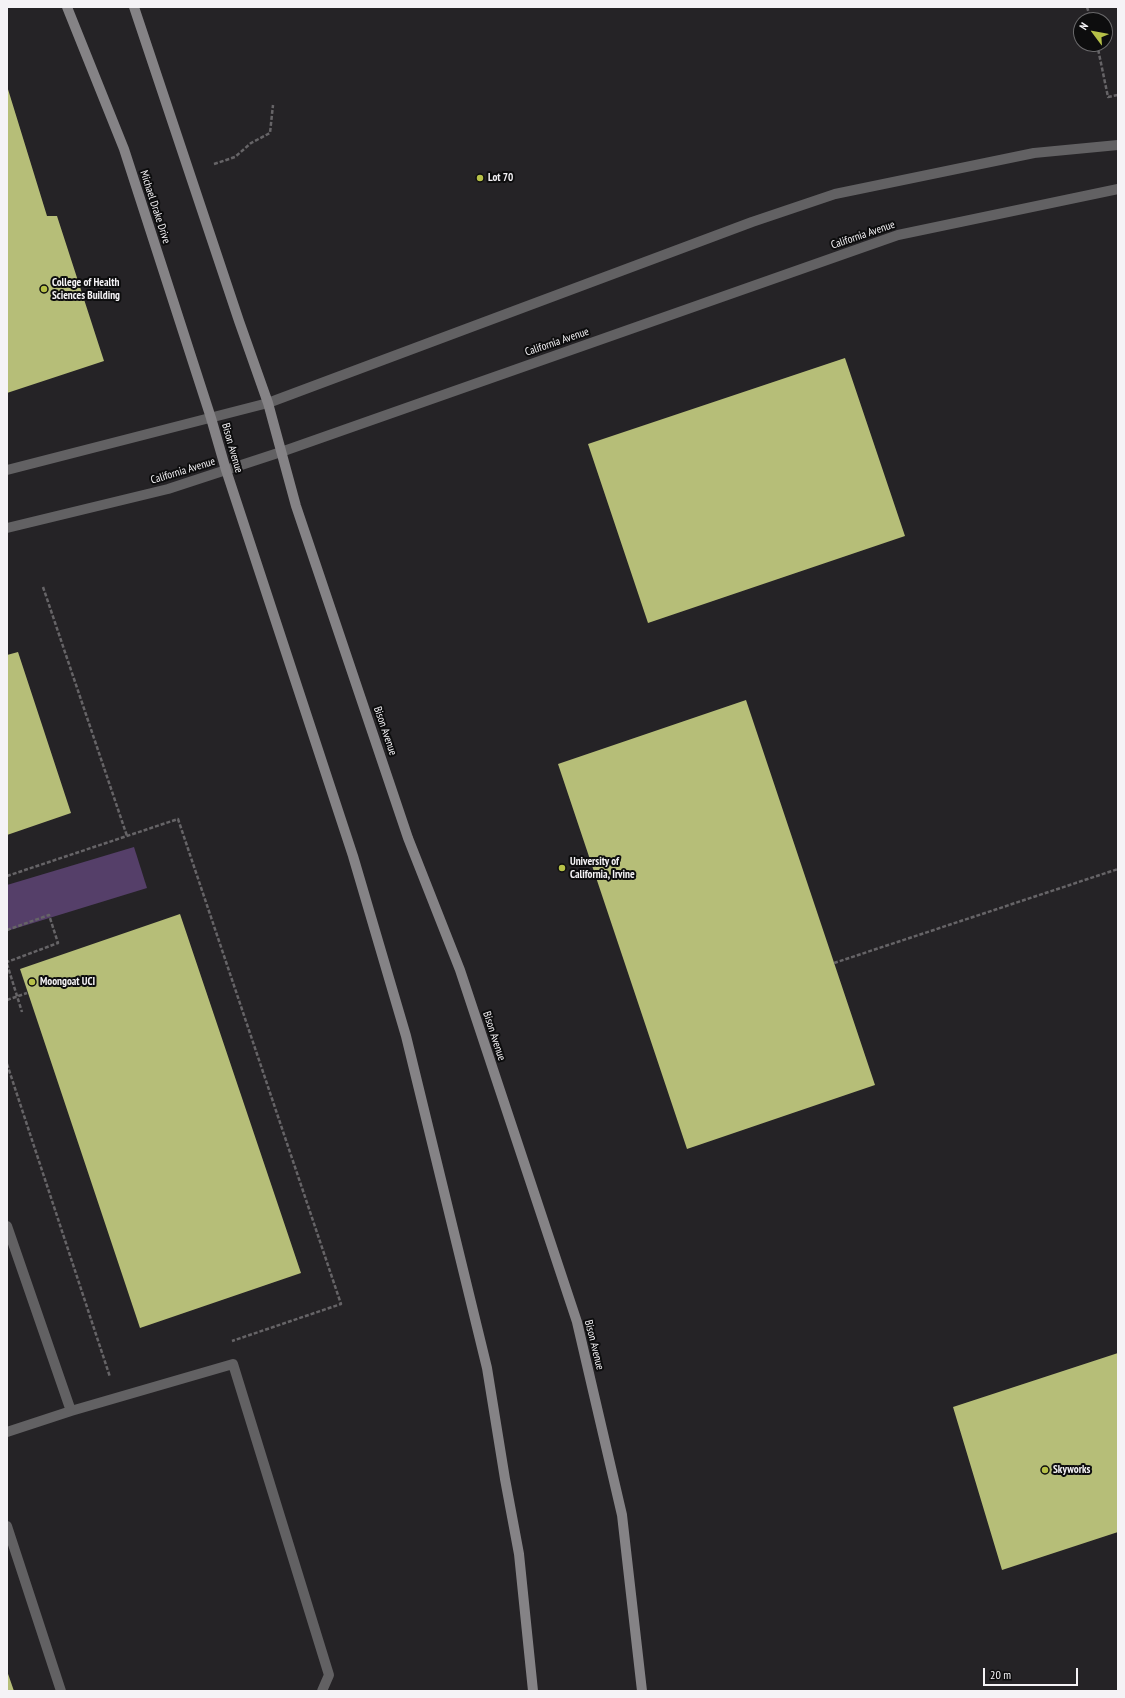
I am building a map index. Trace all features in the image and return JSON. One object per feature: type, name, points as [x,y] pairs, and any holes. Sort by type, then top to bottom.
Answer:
[{"type":"main road","name":"Michael Drake Drive","points":[[67,7],[124,149],[211,418]]},
{"type":"main road","points":[[134,7],[236,314],[268,403]]},
{"type":"main road","name":"Bison Avenue","points":[[268,403],[296,506],[408,838],[460,970],[577,1322],[622,1515],[642,1691]]},
{"type":"main road","name":"Bison Avenue","points":[[211,418],[226,470],[353,856],[406,1036],[488,1368],[505,1479],[519,1554],[533,1691]]},
{"type":"street","points":[[7,470],[268,403],[752,222],[835,194],[1034,153],[1118,145]]},
{"type":"street","name":"California Avenue","points":[[7,528],[168,489],[281,452],[898,235],[1118,189]]},
{"type":"street","points":[[7,1226],[71,1411]]},
{"type":"street","points":[[7,1432],[71,1411],[234,1364],[329,1675],[322,1691]]},
{"type":"street","points":[[7,1526],[61,1691]]},
{"type":"path","points":[[1099,52],[1108,97],[1118,95]]},
{"type":"path","points":[[214,164],[235,158],[251,143],[270,133],[273,106]]},
{"type":"path","points":[[43,587],[127,836]]},
{"type":"path","points":[[7,876],[178,819],[341,1304],[230,1342]]},
{"type":"path","points":[[834,963],[1118,869]]},
{"type":"path","points":[[7,930],[49,915],[58,943],[7,963],[22,1012]]},
{"type":"path","points":[[7,1000],[27,993]]},
{"type":"path","points":[[7,1064],[111,1382]]},
{"type":"shaded area","points":[[134,847],[147,888],[7,931],[7,885]]},
{"type":"building","name":"College of Health Sciences Building","points":[[7,86],[47,216],[57,216],[104,361],[7,393]]},
{"type":"building","points":[[845,358],[905,536],[648,623],[588,444]]},
{"type":"building","points":[[18,652],[71,813],[7,835],[7,655]]},
{"type":"building","points":[[746,700],[875,1085],[687,1149],[558,764]]},
{"type":"building","points":[[180,914],[301,1273],[140,1328],[20,969]]},
{"type":"building","name":"Skyworks","points":[[1118,1353],[1118,1532],[1002,1570],[953,1407]]},
{"type":"building","points":[[7,1671],[14,1691],[7,1691]]},
{"type":"place","name":"Lot 70","points":[[480,178]]},
{"type":"place","name":"College of Health Sciences Building","points":[[44,289]]},
{"type":"place","name":"University of California, Irvine","points":[[562,868]]},
{"type":"place","name":"Moongoat UCI","points":[[32,982]]},
{"type":"place","name":"Skyworks","points":[[1045,1470]]}]
